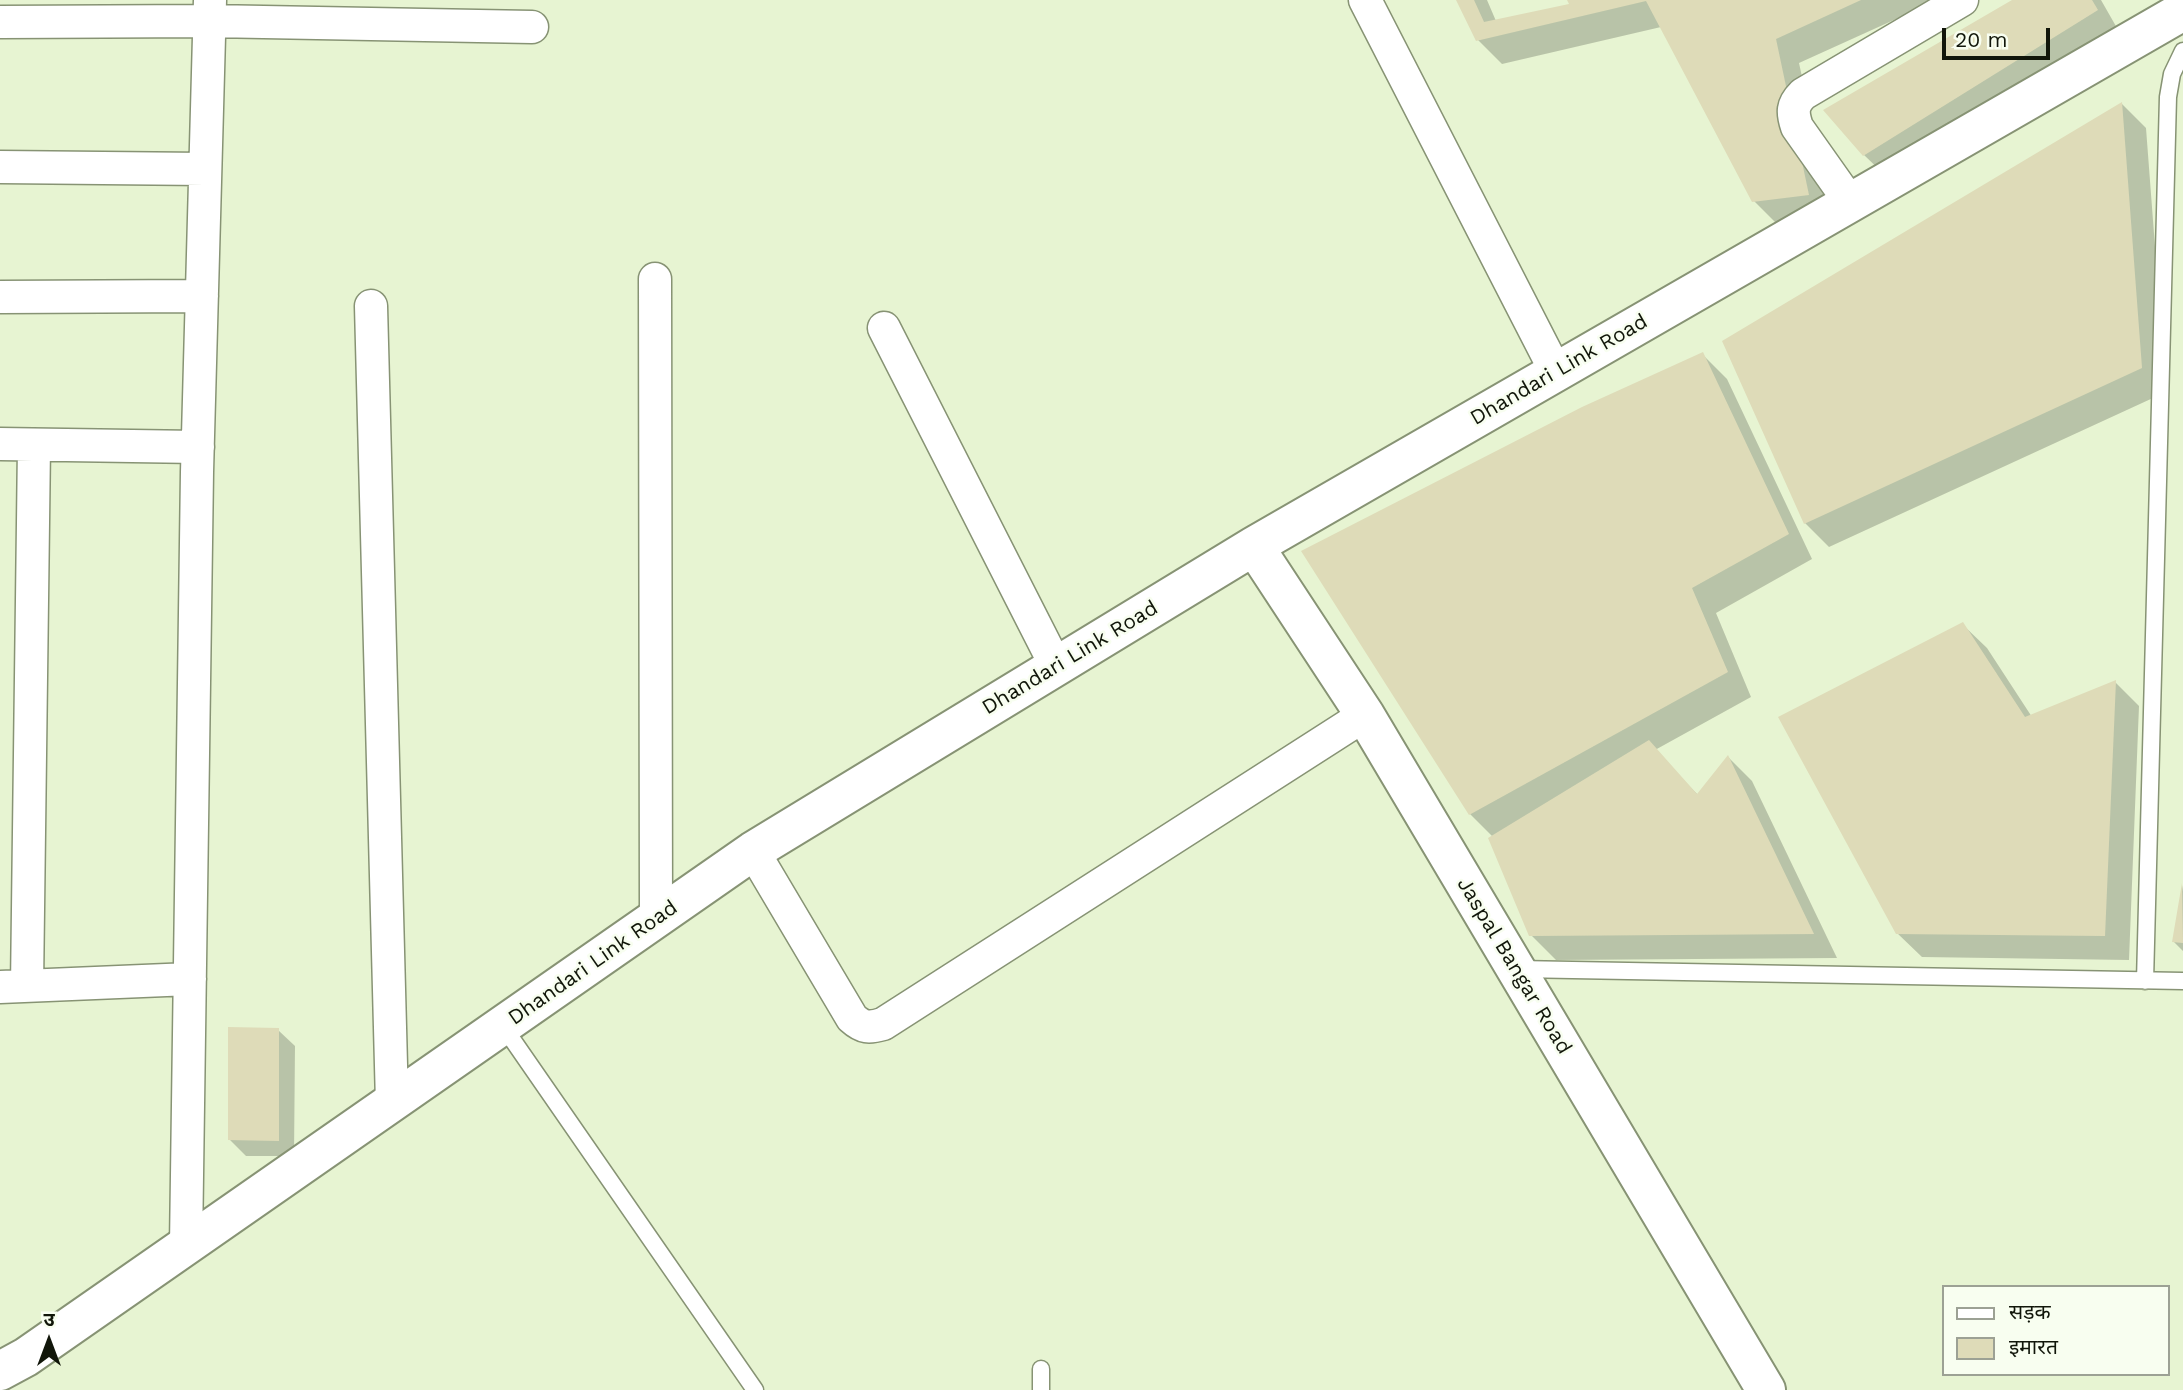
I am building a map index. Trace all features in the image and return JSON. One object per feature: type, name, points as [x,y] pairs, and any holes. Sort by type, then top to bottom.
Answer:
[{"type":"street","points":[[1365,0],[1556,372]]},
{"type":"street","points":[[1850,202],[1797,127],[1792,113],[1794,103],[1803,94],[1962,0]]},
{"type":"street","points":[[0,22],[210,10],[532,27]]},
{"type":"street","points":[[186,1245],[198,447],[210,10]]},
{"type":"street","name":"Dhandari Link Road","points":[[0,1371],[26,1357],[753,851],[1254,546],[1850,202],[2175,20]]},
{"type":"street","points":[[0,167],[205,169]]},
{"type":"street","points":[[655,279],[656,919]]},
{"type":"street","points":[[0,297],[202,296]]},
{"type":"street","points":[[371,306],[392,1103]]},
{"type":"street","points":[[884,328],[1056,666]]},
{"type":"street","points":[[0,444],[198,447]]},
{"type":"street","points":[[34,444],[14,986],[190,978]]},
{"type":"street","name":"Jaspal Bangar Road","points":[[1254,546],[1365,715],[1766,1390]]},
{"type":"street","points":[[753,851],[852,1018],[860,1026],[870,1028],[883,1024],[1365,715]]},
{"type":"lane","points":[[2145,981],[2168,97],[2175,20]]},
{"type":"lane","points":[[1516,969],[2183,981]]},
{"type":"lane","points":[[503,1026],[755,1390]]},
{"type":"lane","points":[[1041,1369],[1041,1390]]},
{"type":"building","points":[[1456,0],[1474,0],[1484,22],[1569,4],[1567,0],[1861,0],[1776,39],[1809,195],[1752,202],[1646,1],[1476,41]]},
{"type":"building","points":[[2012,0],[2092,0],[2098,10],[1863,156],[1823,110]]},
{"type":"building","points":[[2122,102],[2142,368],[1804,524],[1722,341]]},
{"type":"building","points":[[1703,352],[1789,534],[1692,588],[1728,672],[1469,815],[1301,551],[1582,407]]},
{"type":"building","points":[[1963,622],[2025,717],[2116,680],[2105,936],[1896,934],[1778,717]]},
{"type":"building","points":[[1649,740],[1697,794],[1728,755],[1814,934],[1529,936],[1488,838]]},
{"type":"building","points":[[2182,883],[2183,943],[2172,942]]},
{"type":"building","points":[[228,1027],[279,1028],[279,1141],[228,1140]]}]
